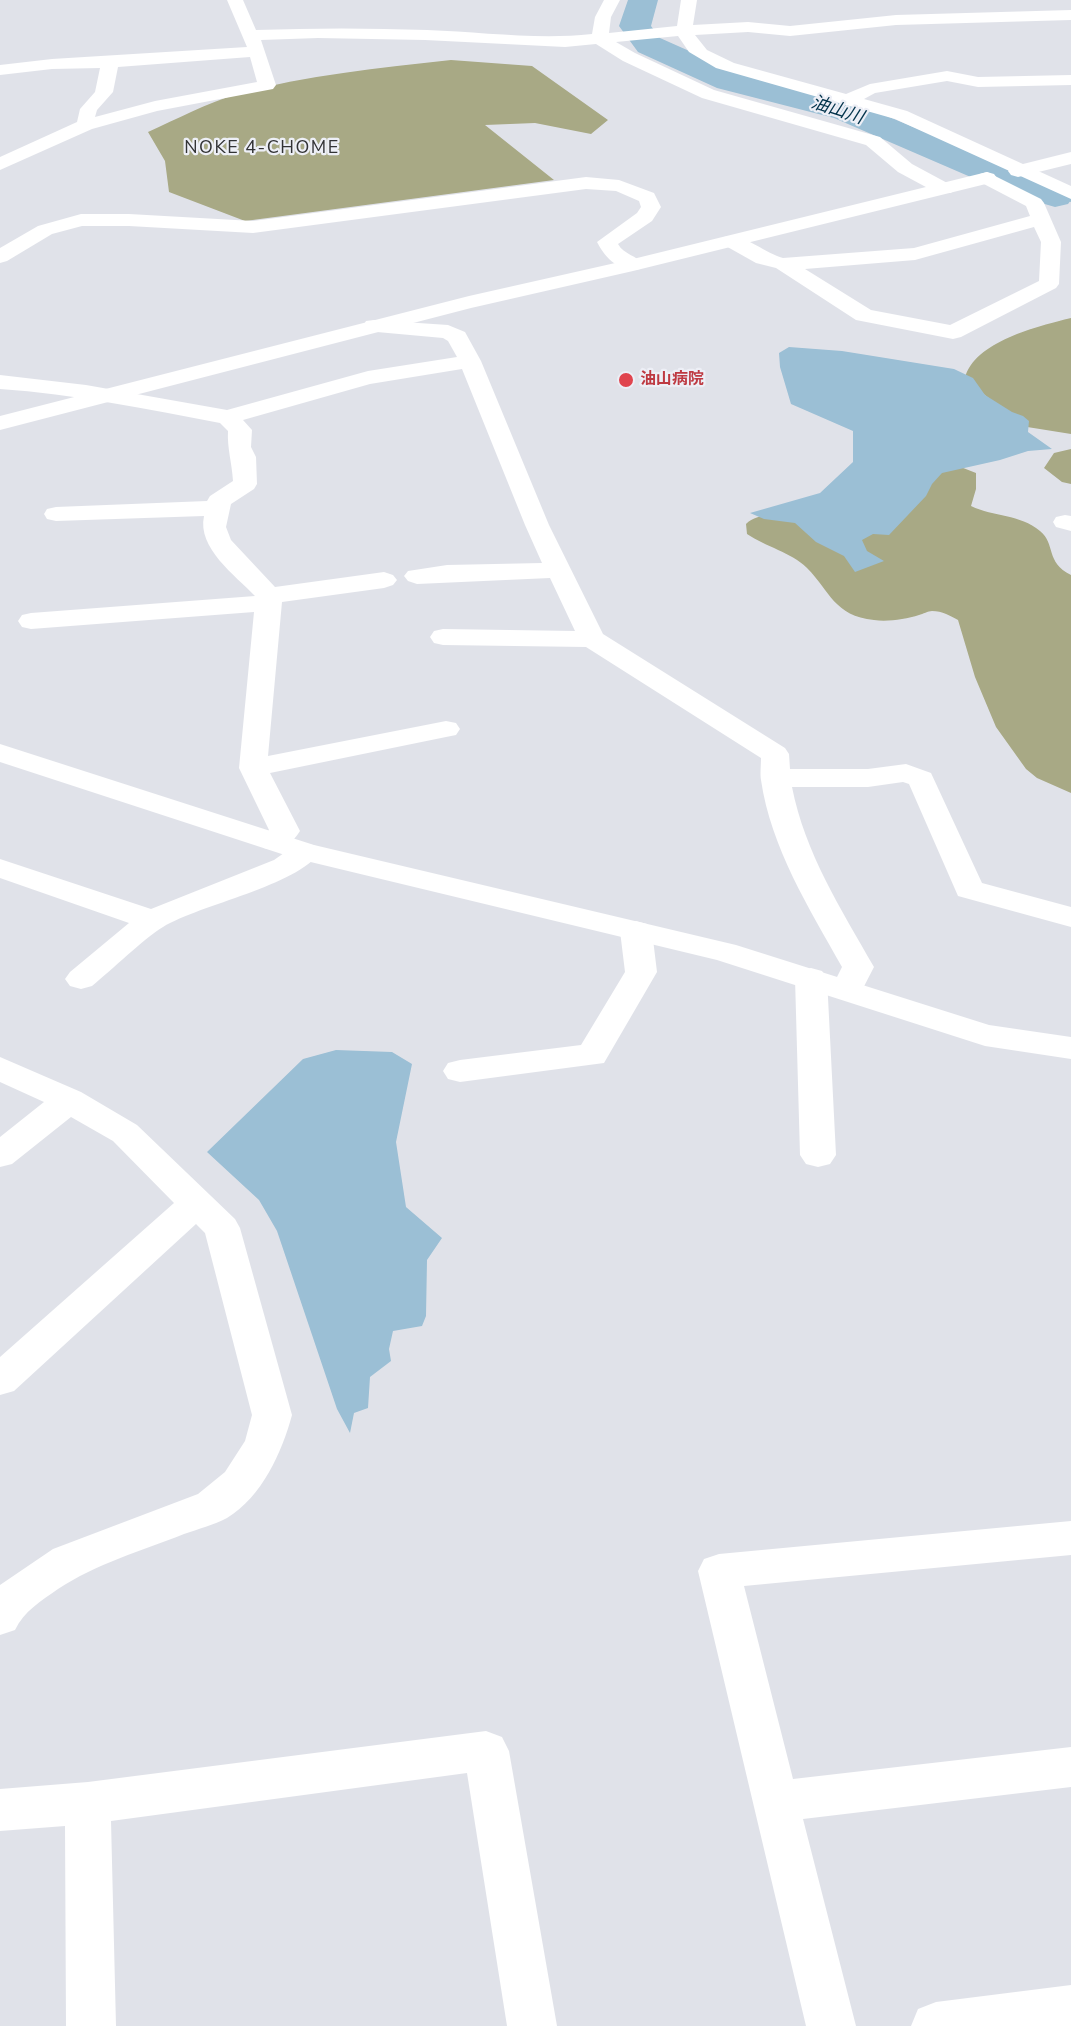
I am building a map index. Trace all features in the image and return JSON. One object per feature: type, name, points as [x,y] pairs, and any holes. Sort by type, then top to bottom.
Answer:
[{"type":"street","points":[[0,164],[86,125],[155,106],[267,85],[254,43],[235,0]]},
{"type":"street","points":[[600,39],[603,17],[612,0]]},
{"type":"street","points":[[689,0],[685,30],[698,51],[707,58],[728,68],[901,115],[1018,171],[1071,193]]},
{"type":"street","points":[[0,70],[52,64],[110,62],[318,33],[425,34],[566,42],[685,30],[748,27],[790,31],[896,20],[1071,15]]},
{"type":"street","points":[[600,39],[629,57],[708,94],[873,141],[905,168],[944,189]]},
{"type":"street","points":[[86,125],[85,116],[90,106],[104,92],[110,62]]},
{"type":"street","points":[[848,100],[870,89],[947,76],[978,82],[1071,80]]},
{"type":"street","points":[[0,143],[36,147]]},
{"type":"street","points":[[0,423],[108,397],[469,302],[633,265],[1071,158]]},
{"type":"street","points":[[731,241],[763,259],[783,264],[864,315],[953,332],[1049,284],[1051,242],[1034,203],[987,178]]},
{"type":"street","points":[[0,256],[45,230],[81,220],[129,220],[253,227],[586,183],[619,186],[647,197],[651,207],[645,217],[607,242],[614,254],[633,265]]},
{"type":"street","points":[[783,264],[915,254],[1041,219]]},
{"type":"street","points":[[448,332],[468,311],[469,302]]},
{"type":"street","points":[[374,326],[448,332],[457,337],[470,361],[537,525],[592,639]]},
{"type":"street","points":[[0,382],[80,388],[108,397],[228,417],[368,378],[470,361]]},
{"type":"street","points":[[228,417],[240,430],[239,447],[244,457],[244,484],[219,501],[214,527],[219,542],[270,600],[253,768],[285,831],[275,842]]},
{"type":"street","points":[[56,514],[217,508]]},
{"type":"street","points":[[417,576],[559,570]]},
{"type":"street","points":[[31,621],[270,600],[384,580]]},
{"type":"street","points":[[443,638],[592,639],[775,754],[774,778],[793,844],[858,967],[847,989]]},
{"type":"street","points":[[253,768],[446,729]]},
{"type":"street","points":[[0,753],[305,852],[724,952],[847,989],[985,1035],[1071,1048]]},
{"type":"street","points":[[774,778],[868,778],[906,773],[921,779],[969,889],[1071,917]]},
{"type":"street","points":[[81,979],[152,920],[285,866],[305,852]]},
{"type":"street","points":[[0,868],[152,920]]},
{"type":"street","points":[[460,1071],[592,1055],[640,972],[636,931]]},
{"type":"street","points":[[811,978],[818,1155]]},
{"type":"street","points":[[0,1068],[69,1100],[125,1133],[222,1228],[272,1416],[264,1445],[239,1484],[213,1506],[68,1561],[29,1586],[4,1606],[0,1617]]},
{"type":"street","points":[[0,1155],[69,1100]]},
{"type":"street","points":[[0,1380],[198,1202]]},
{"type":"street","points":[[831,2026],[719,1571],[1071,1538]]},
{"type":"street","points":[[0,1810],[88,1803],[486,1751],[532,2026]]},
{"type":"street","points":[[776,1802],[1071,1767]]},
{"type":"street","points":[[88,1803],[90,2026]]},
{"type":"street","points":[[936,2026],[1071,2009]]},
{"type":"green space","points":[[451,60],[532,66],[608,120],[591,134],[535,123],[485,125],[554,180],[245,221],[169,192],[165,161],[148,132],[215,102],[263,87],[343,73]]},
{"type":"green space","points":[[1071,318],[1071,434],[1021,426],[965,378],[971,365],[994,345],[1025,331]]},
{"type":"green space","points":[[1071,449],[1071,484],[1062,482],[1044,468],[1054,453]]},
{"type":"green space","points":[[953,464],[976,473],[976,489],[971,506],[1032,525],[1045,536],[1057,564],[1071,575],[1071,793],[1037,778],[1026,769],[996,727],[975,677],[958,620],[936,611],[885,621],[861,618],[841,608],[801,562],[747,534],[746,524],[768,515],[798,518],[854,535],[913,489]]},
{"type":"water","points":[[789,347],[842,351],[954,369],[973,378],[985,395],[1012,412],[1023,416],[1029,421],[1028,432],[1052,449],[1028,451],[942,473],[932,484],[926,496],[889,535],[873,534],[862,540],[867,551],[884,561],[855,572],[844,556],[816,542],[795,523],[764,519],[750,513],[820,493],[853,462],[853,431],[791,404],[780,367],[779,353]]},
{"type":"water","points":[[336,1050],[392,1052],[412,1064],[396,1142],[406,1207],[442,1238],[427,1260],[426,1316],[422,1326],[393,1331],[389,1349],[391,1361],[370,1377],[368,1408],[354,1413],[350,1433],[337,1409],[277,1231],[259,1200],[207,1152],[303,1059]]},
{"type":"waterway","name":"油山川","points":[[643,0],[635,26],[649,45],[729,81],[846,111],[1023,186],[1055,196]]},
{"type":"waterway","name":"油山川","points":[[1055,196],[1071,200]]},
{"type":"place","name":"油山病院","points":[[626,380]]},
{"type":"district","name":"NOKE 4-CHOME","points":[[262,149]]}]
